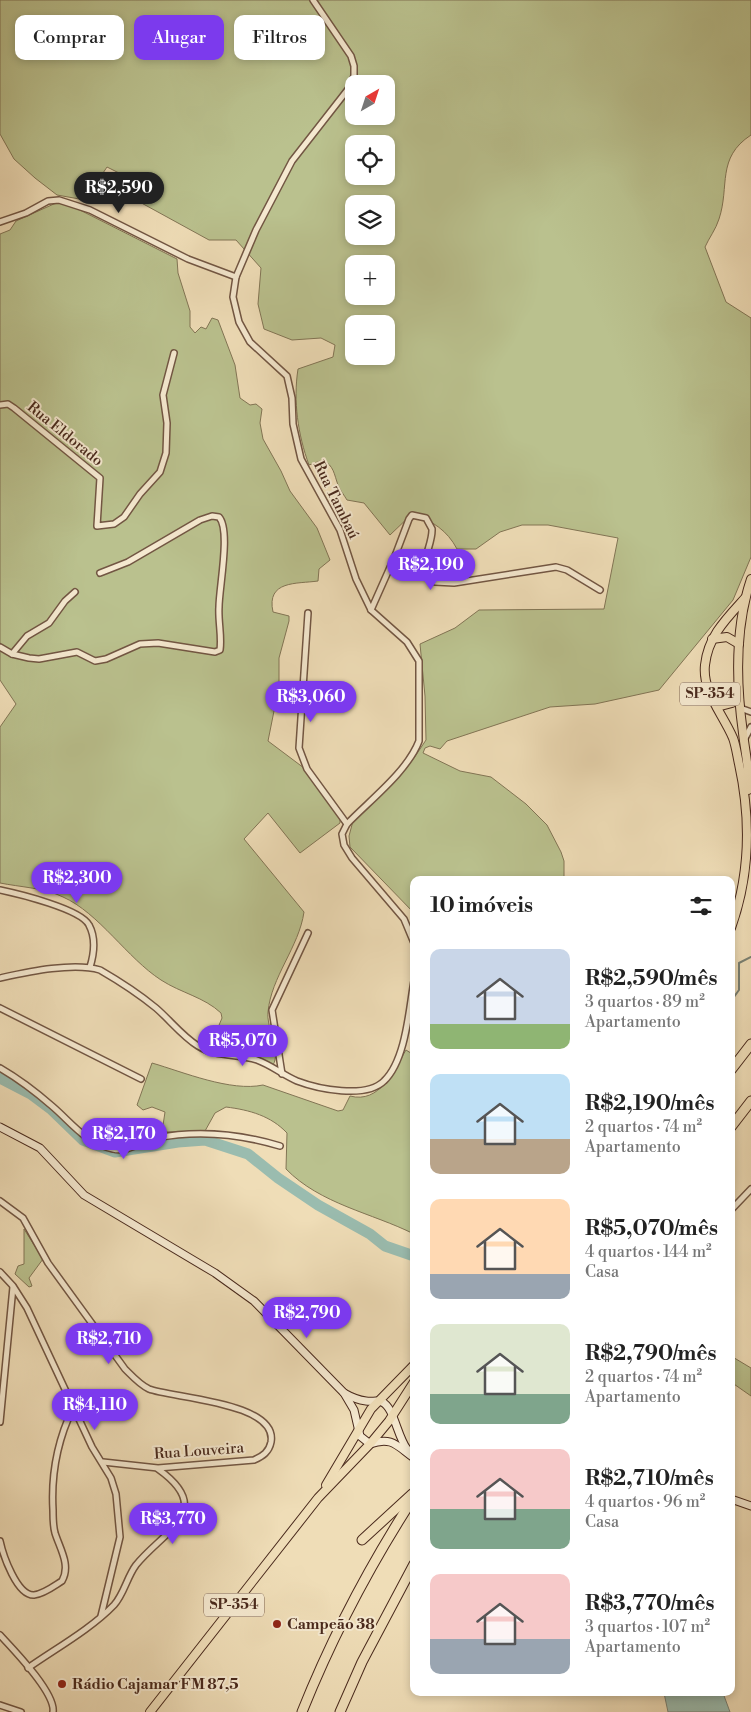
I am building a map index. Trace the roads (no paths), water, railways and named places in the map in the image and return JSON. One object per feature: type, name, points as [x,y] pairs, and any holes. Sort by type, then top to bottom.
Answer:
[{"type":"highway","points":[[735,1065],[751,1044]]},
{"type":"highway","points":[[735,1122],[751,1101]]},
{"type":"highway","points":[[362,1540],[410,1496]]},
{"type":"highway","points":[[302,1712],[348,1610],[386,1540],[410,1503]]},
{"type":"highway","points":[[340,1712],[362,1662],[410,1572]]},
{"type":"main road","name":"SP-354","points":[[735,914],[744,883],[749,773],[739,699],[739,644],[751,579]]},
{"type":"main road","name":"SP-354","points":[[746,598],[724,622],[712,639],[707,651],[705,667],[707,688],[735,744],[747,797]]},
{"type":"main road","points":[[712,639],[727,637],[739,644]]},
{"type":"main road","points":[[717,707],[739,699]]},
{"type":"main road","name":"SP-354","points":[[318,1498],[357,1430],[379,1401],[399,1383],[410,1370]]},
{"type":"main road","name":"SP-354","points":[[150,1712],[318,1498],[370,1444],[410,1388]]},
{"type":"street","name":"Rua Tambaú","points":[[314,0],[351,56],[354,76],[342,98],[292,161],[256,230],[236,277],[233,297],[239,322],[250,342],[287,376],[292,398],[293,424],[301,459],[340,530],[356,579],[371,610],[407,642],[420,661],[419,741],[407,764],[347,824]]},
{"type":"street","points":[[0,222],[26,214],[48,201],[60,200],[90,210],[188,259],[236,277]]},
{"type":"street","name":"Rua Eldorado","points":[[0,405],[8,404],[14,408],[100,478],[97,526],[114,524],[132,509],[140,494],[160,472],[166,453],[167,423],[163,395],[174,353]]},
{"type":"street","points":[[0,647],[12,654],[39,659],[63,653],[77,652],[95,661],[106,659],[140,644],[166,644],[215,652],[220,650],[218,606],[224,552],[223,522],[219,517],[212,516],[200,520],[128,562],[100,573]]},
{"type":"street","points":[[371,610],[409,519],[412,516],[426,518],[432,529],[425,565],[426,572],[435,582],[454,583],[556,567],[568,570],[600,590]]},
{"type":"street","points":[[12,654],[27,636],[49,623],[65,601],[75,592]]},
{"type":"street","points":[[308,613],[299,748],[307,769],[347,824],[342,834],[344,845],[352,858],[404,919],[410,933]]},
{"type":"street","points":[[740,708],[751,712]]},
{"type":"street","points":[[744,740],[751,727]]},
{"type":"street","points":[[0,890],[45,902],[84,919],[89,925],[93,938],[94,952],[90,967]]},
{"type":"street","points":[[282,1074],[272,1010],[308,933]]},
{"type":"street","points":[[0,978],[35,971],[90,967],[107,974],[149,1003],[205,1050],[215,1054],[257,1060],[282,1074],[306,1084],[347,1091],[369,1088],[384,1081],[403,1044],[410,1003]]},
{"type":"street","points":[[0,1008],[141,1079]]},
{"type":"street","points":[[0,1068],[34,1090],[84,1136],[115,1150],[158,1138],[187,1133],[216,1134],[263,1141],[280,1146]]},
{"type":"street","points":[[0,1127],[32,1143],[47,1154],[84,1195],[199,1263],[242,1291],[264,1310],[344,1393],[354,1410],[357,1430],[360,1436],[370,1444],[380,1440],[390,1441],[410,1456]]},
{"type":"street","points":[[735,1206],[751,1189]]},
{"type":"street","name":"Rua Louveira","points":[[0,1201],[23,1218],[48,1263],[125,1370],[136,1380],[148,1389],[225,1405],[251,1415],[267,1426],[272,1438],[270,1447],[254,1460],[158,1468],[103,1462]]},
{"type":"street","points":[[0,1272],[13,1286],[27,1308],[92,1447],[103,1462],[116,1494],[121,1528],[101,1616]]},
{"type":"street","points":[[0,1422],[13,1286]]},
{"type":"street","points":[[344,1393],[357,1399],[379,1401],[388,1406],[393,1414],[400,1439],[410,1454]]},
{"type":"street","points":[[0,1541],[6,1561],[25,1592],[30,1595],[41,1594],[62,1581],[66,1567],[54,1530],[53,1482],[61,1438],[73,1408]]},
{"type":"street","points":[[28,1668],[101,1616],[116,1603],[135,1567],[172,1531],[184,1512],[184,1502],[179,1488],[172,1478],[158,1468]]},
{"type":"street","points":[[735,1501],[751,1506]]},
{"type":"street","points":[[0,1635],[53,1702],[53,1712]]},
{"type":"street","points":[[0,1705],[21,1712]]},
{"type":"waterway","points":[[735,996],[739,990],[739,963],[751,957]]},
{"type":"waterway","points":[[0,1078],[31,1094],[51,1109],[83,1140],[115,1152],[178,1142],[205,1140],[248,1154],[278,1178],[318,1205],[370,1234],[385,1246],[410,1255]]},
{"type":"place","name":"Campeão 38","points":[[277,1624]]},
{"type":"place","name":"Rádio Cajamar FM 87,5","points":[[62,1684]]}]
